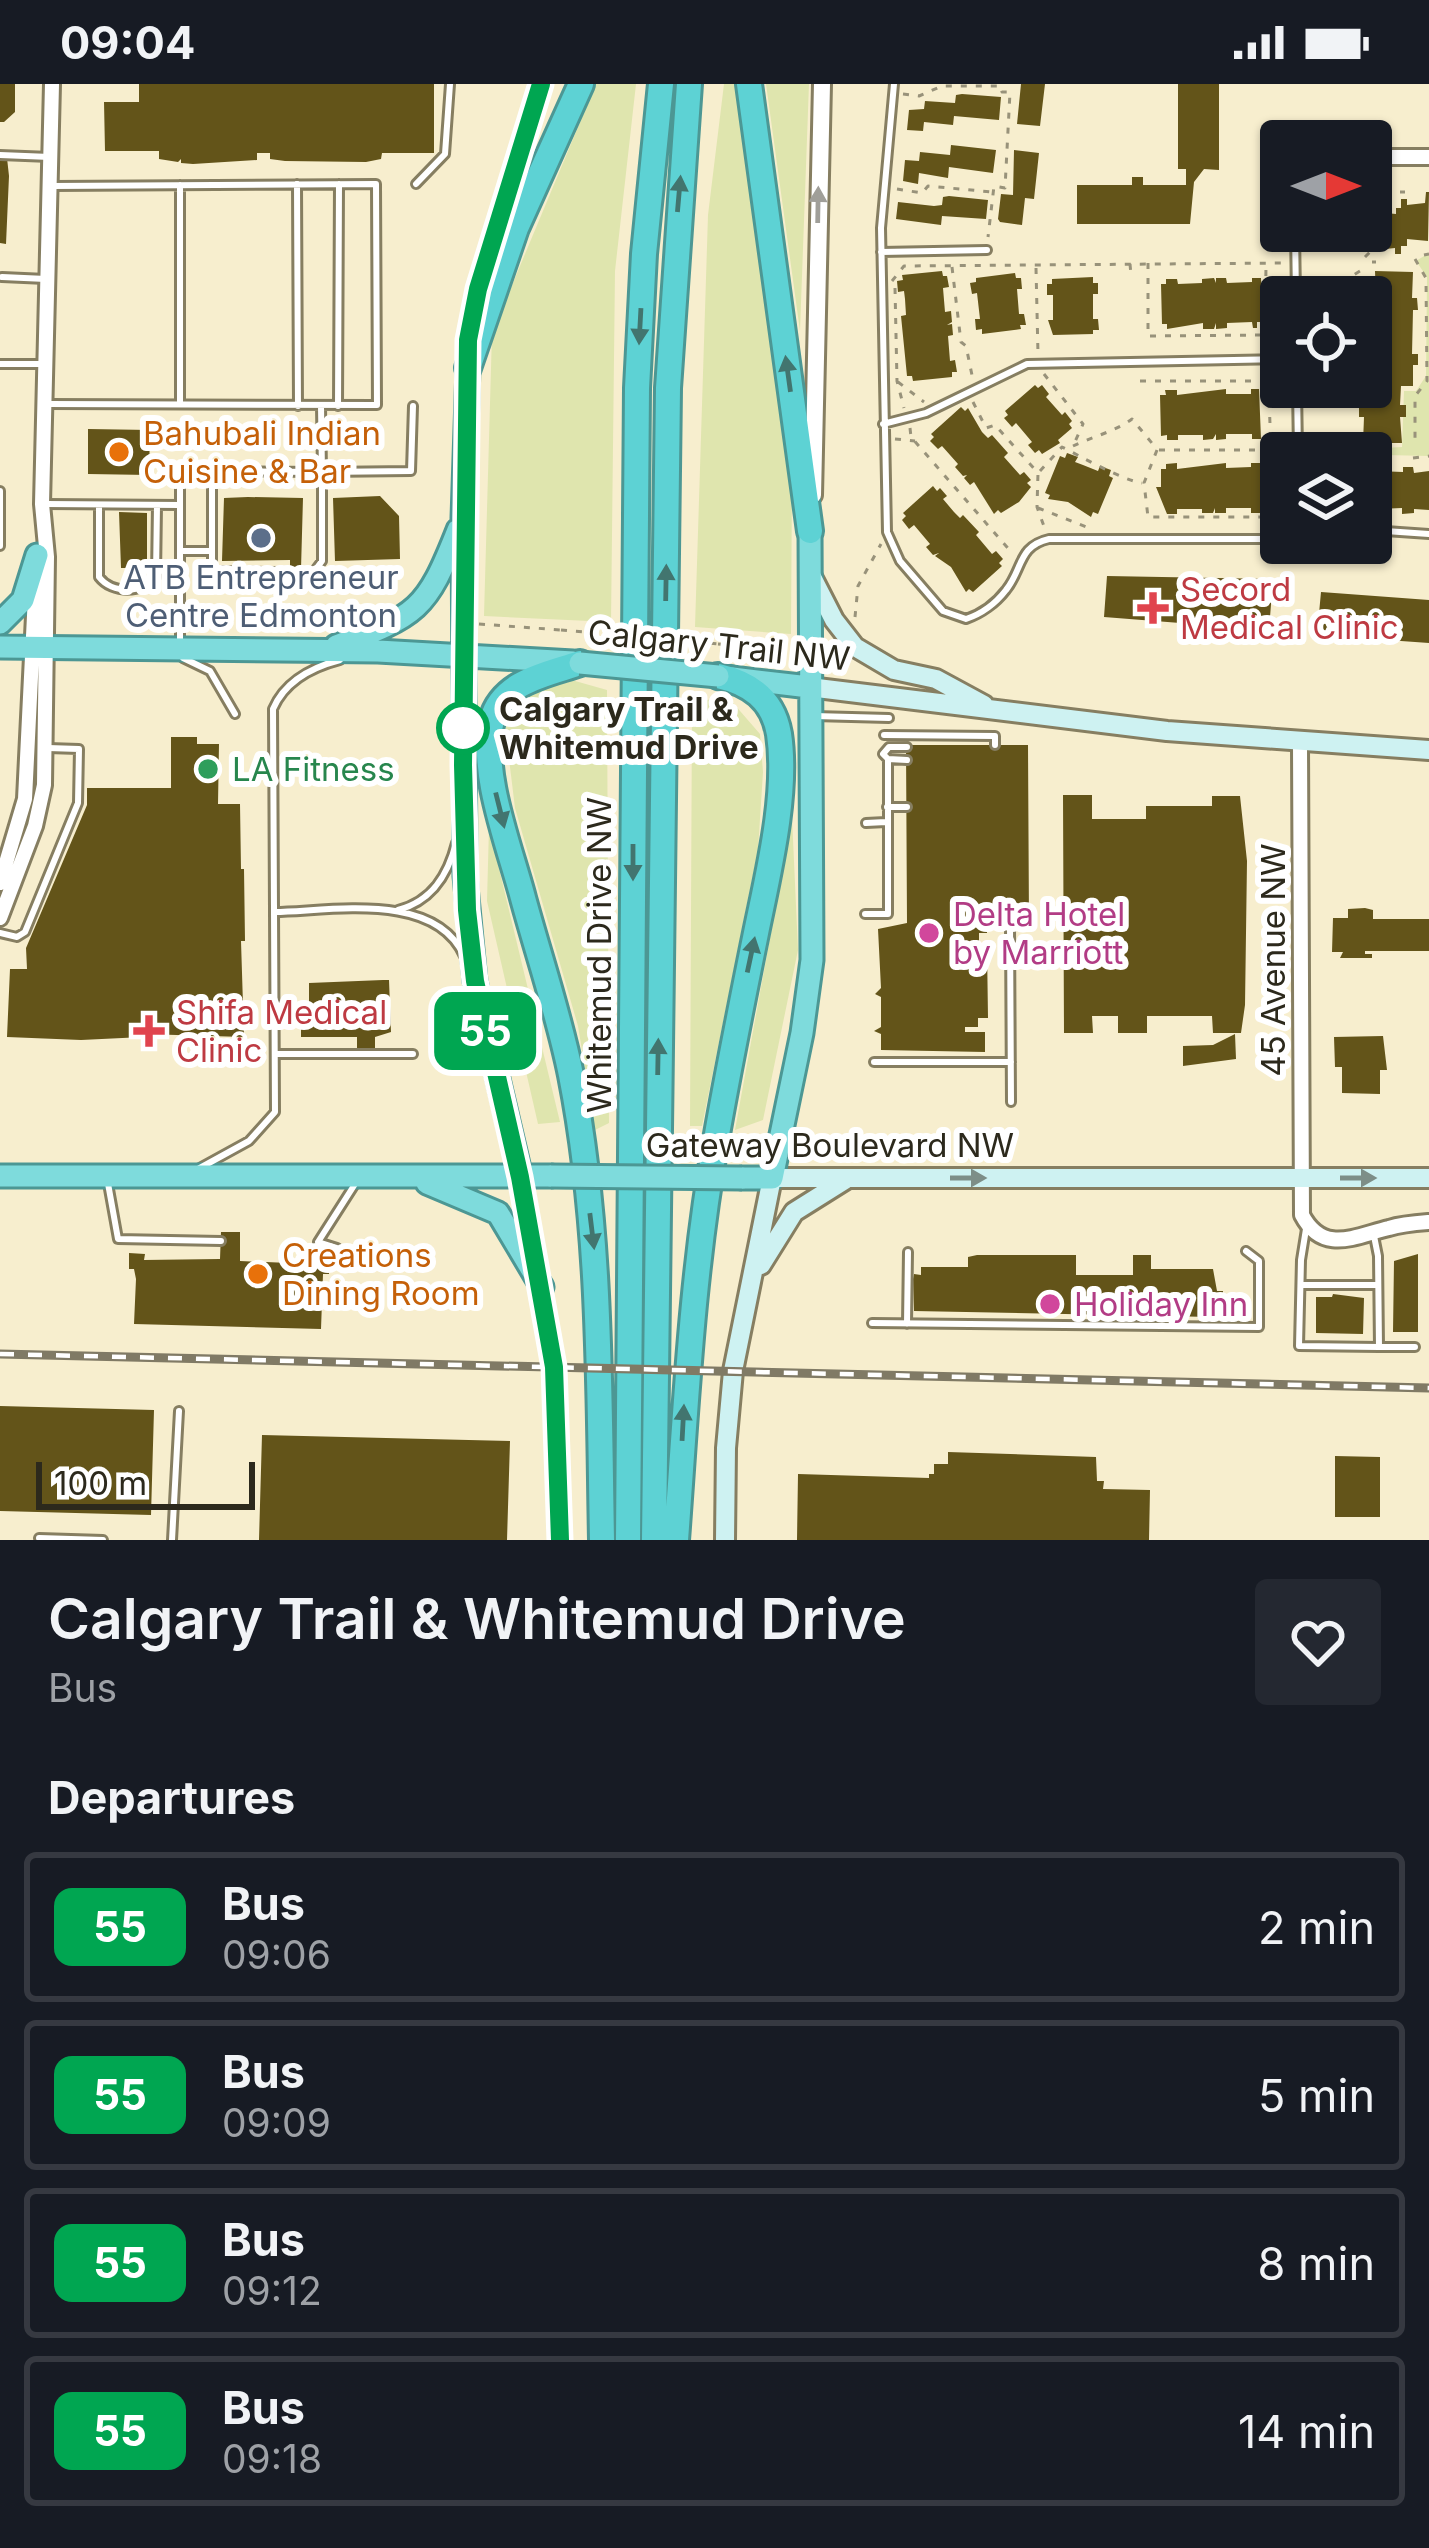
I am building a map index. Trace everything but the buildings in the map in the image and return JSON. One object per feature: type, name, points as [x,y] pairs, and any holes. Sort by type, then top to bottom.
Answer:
[{"type":"highway","points":[[520,1177],[475,981],[463,816],[468,368],[516,228],[580,84]]},
{"type":"highway","name":"Whitemud Drive NW","points":[[628,1540],[640,316],[661,84]]},
{"type":"highway","name":"Whitemud Drive NW","points":[[654,1540],[668,388],[689,84]]},
{"type":"highway","points":[[749,84],[811,575],[812,960],[772,1178]]},
{"type":"highway","points":[[326,650],[394,623],[424,600],[439,581],[463,518]]},
{"type":"highway","points":[[0,623],[23,600],[37,555]]},
{"type":"highway","name":"Calgary Trail NW","points":[[0,647],[378,651],[580,663],[808,687]]},
{"type":"highway","points":[[580,663],[528,680],[504,697],[491,723],[490,744],[496,798],[559,1024],[582,1142],[593,1238],[602,1540]]},
{"type":"highway","points":[[676,1540],[689,1333],[703,1216],[769,865],[779,772],[778,727],[768,705],[749,684],[718,676]]},
{"type":"highway","name":"Gateway Boulevard NW","points":[[0,1176],[772,1178]]},
{"type":"highway","points":[[409,1177],[498,1214],[542,1287]]},
{"type":"main road","points":[[811,575],[834,620],[855,646],[894,670],[936,679],[994,710]]},
{"type":"main road","name":"Calgary Trail NW","points":[[808,687],[1300,743],[1429,750]]},
{"type":"main road","points":[[520,1177],[555,1378],[560,1540]]},
{"type":"main road","points":[[737,1344],[752,1286],[786,1222],[808,1200],[851,1177]]},
{"type":"main road","points":[[725,1540],[728,1419],[737,1344],[772,1178]]},
{"type":"main road","name":"Gateway Boulevard NW","points":[[772,1178],[1429,1178]]},
{"type":"street","points":[[0,883],[21,818],[28,688],[39,647],[47,557],[42,504],[52,84]]},
{"type":"street","points":[[468,368],[475,304],[541,84]]},
{"type":"street","points":[[809,531],[815,467],[822,84]]},
{"type":"street","points":[[1392,157],[1429,157]]},
{"type":"street","points":[[0,918],[35,826],[44,785],[37,555],[43,528]]},
{"type":"street","name":"45 Avenue NW","points":[[1300,743],[1301,1178]]},
{"type":"street","points":[[1301,1178],[1302,1215],[1323,1238],[1342,1242],[1429,1222]]},
{"type":"lane","points":[[416,184],[445,154],[450,84]]},
{"type":"lane","points":[[894,88],[881,252],[883,424],[888,535],[900,561],[943,611],[966,620],[1010,587],[1019,561],[1033,543],[1048,539],[1260,539]]},
{"type":"lane","points":[[0,155],[50,158]]},
{"type":"lane","points":[[297,184],[298,406]]},
{"type":"lane","points":[[338,184],[338,406]]},
{"type":"lane","points":[[44,404],[377,405],[376,184],[50,186]]},
{"type":"lane","points":[[180,185],[180,405]]},
{"type":"lane","points":[[881,252],[987,250]]},
{"type":"lane","points":[[1295,252],[1295,276]]},
{"type":"lane","points":[[2,278],[47,279]]},
{"type":"lane","points":[[883,424],[910,418],[1006,372],[1040,363],[1260,359]]},
{"type":"lane","points":[[0,364],[45,364]]},
{"type":"lane","points":[[212,471],[216,574],[309,574],[318,570],[322,561],[321,406]]},
{"type":"lane","points":[[180,647],[180,471],[411,471],[413,406]]},
{"type":"lane","points":[[0,491],[0,546]]},
{"type":"lane","points":[[42,504],[180,505]]},
{"type":"lane","points":[[99,505],[98,570],[106,586],[116,589],[143,589],[153,582],[157,505]]},
{"type":"lane","points":[[1392,532],[1429,535]]},
{"type":"lane","points":[[180,551],[212,551]]},
{"type":"lane","points":[[149,647],[210,670],[235,714]]},
{"type":"lane","points":[[185,1177],[255,1136],[273,1116],[273,714],[278,697],[314,668],[378,651]]},
{"type":"lane","points":[[809,716],[889,718]]},
{"type":"lane","points":[[884,735],[995,736],[995,745]]},
{"type":"lane","points":[[881,755],[889,747],[907,747]]},
{"type":"lane","points":[[0,933],[17,937],[25,932],[78,803],[80,749],[27,748]]},
{"type":"lane","points":[[881,755],[907,760]]},
{"type":"lane","points":[[866,914],[888,914],[887,807],[881,755]]},
{"type":"lane","points":[[887,807],[907,807]]},
{"type":"lane","points":[[394,911],[421,901],[444,877],[463,816]]},
{"type":"lane","points":[[866,823],[887,822]]},
{"type":"lane","points":[[275,912],[394,911],[418,916],[448,932],[460,946],[475,981]]},
{"type":"lane","points":[[1010,925],[1011,1102]]},
{"type":"lane","points":[[276,1054],[413,1054]]},
{"type":"lane","points":[[874,1062],[1011,1062]]},
{"type":"lane","points":[[106,1177],[118,1239],[221,1240]]},
{"type":"lane","points":[[337,1248],[319,1242],[361,1177]]},
{"type":"lane","points":[[1307,1225],[1299,1346],[1415,1347]]},
{"type":"lane","points":[[1374,1232],[1379,1347]]},
{"type":"lane","points":[[872,1323],[1259,1327],[1259,1261],[1246,1251]]},
{"type":"lane","points":[[907,1324],[908,1252]]},
{"type":"lane","points":[[1300,1285],[1378,1285]]},
{"type":"lane","points":[[172,1540],[179,1411]]},
{"type":"lane","points":[[39,1538],[103,1540]]},
{"type":"path","points":[[894,88],[920,96],[941,86],[1002,85],[1002,92],[1010,92],[1005,188],[994,186],[987,250]]},
{"type":"path","points":[[884,188],[922,193],[928,185],[993,192]]},
{"type":"path","points":[[1365,257],[1370,252]]},
{"type":"path","points":[[1415,260],[1426,278],[1427,381],[1415,396],[1415,443]]},
{"type":"path","points":[[1130,262],[1131,275]]},
{"type":"path","points":[[1148,262],[1148,336],[1260,335]]},
{"type":"path","points":[[1266,262],[1266,276]]},
{"type":"path","points":[[1019,561],[911,437],[910,418],[897,381],[896,288],[888,286],[904,266],[1295,262]]},
{"type":"path","points":[[952,266],[973,400],[986,428],[995,424],[1038,472]]},
{"type":"path","points":[[1036,266],[1044,377],[1083,424],[1072,449]]},
{"type":"path","points":[[1352,276],[1360,271]]},
{"type":"path","points":[[897,381],[924,402]]},
{"type":"path","points":[[1140,381],[1260,381]]},
{"type":"path","points":[[1072,449],[1132,419],[1157,450]]},
{"type":"path","points":[[884,439],[917,442]]},
{"type":"path","points":[[1048,539],[1037,507],[1038,472],[1062,447],[1107,466],[1125,481],[1144,483]]},
{"type":"path","points":[[1157,450],[1260,450]]},
{"type":"path","points":[[1157,450],[1144,483],[1148,517],[1260,517]]},
{"type":"path","points":[[1414,458],[1429,456]]},
{"type":"path","points":[[1037,507],[1089,528]]},
{"type":"path","points":[[859,627],[854,610],[858,586],[868,561],[888,535]]},
{"type":"path","points":[[477,623],[800,651]]},
{"type":"path","points":[[835,662],[836,652]]},
{"type":"green space","points":[[596,84],[636,84],[615,271],[611,622],[484,616],[492,333]]},
{"type":"green space","points":[[724,84],[741,84],[792,474],[791,634],[695,627],[708,215]]},
{"type":"green space","points":[[766,84],[809,84],[800,331]]},
{"type":"green space","points":[[1429,253],[1429,456],[1392,455],[1392,448],[1402,447],[1404,391],[1416,391],[1426,376],[1427,277],[1416,261]]},
{"type":"green space","points":[[561,677],[607,690],[609,1123],[595,1130],[578,1026],[515,808],[505,726],[522,699]]},
{"type":"green space","points":[[727,696],[760,734],[763,772],[758,850],[702,1126],[690,1126],[692,703]]},
{"type":"green space","points":[[792,817],[798,950],[763,1120],[735,1130]]},
{"type":"green space","points":[[489,827],[560,1122],[538,1124],[487,901]]},
{"type":"railway","points":[[0,1354],[1429,1388]]},
{"type":"bus line","name":"55","points":[[541,84],[478,289],[468,340],[463,816],[475,981],[520,1177],[554,1367],[560,1540]]},
{"type":"place","name":"Bahubali Indian Cuisine & Bar","points":[[119,452]]},
{"type":"place","name":"ATB Entrepreneur Centre Edmonton","points":[[261,538]]},
{"type":"place","name":"Secord Medical Clinic","points":[[1153,608]]},
{"type":"place","name":"Calgary Trail & Whitemud Drive","points":[[463,728]]},
{"type":"place","name":"LA Fitness","points":[[208,769]]},
{"type":"place","name":"Delta Hotel by Marriott","points":[[929,933]]},
{"type":"place","name":"Shifa Medical Clinic","points":[[149,1031]]},
{"type":"place","name":"Creations Dining Room","points":[[258,1274]]},
{"type":"place","name":"Holiday Inn","points":[[1050,1304]]}]
